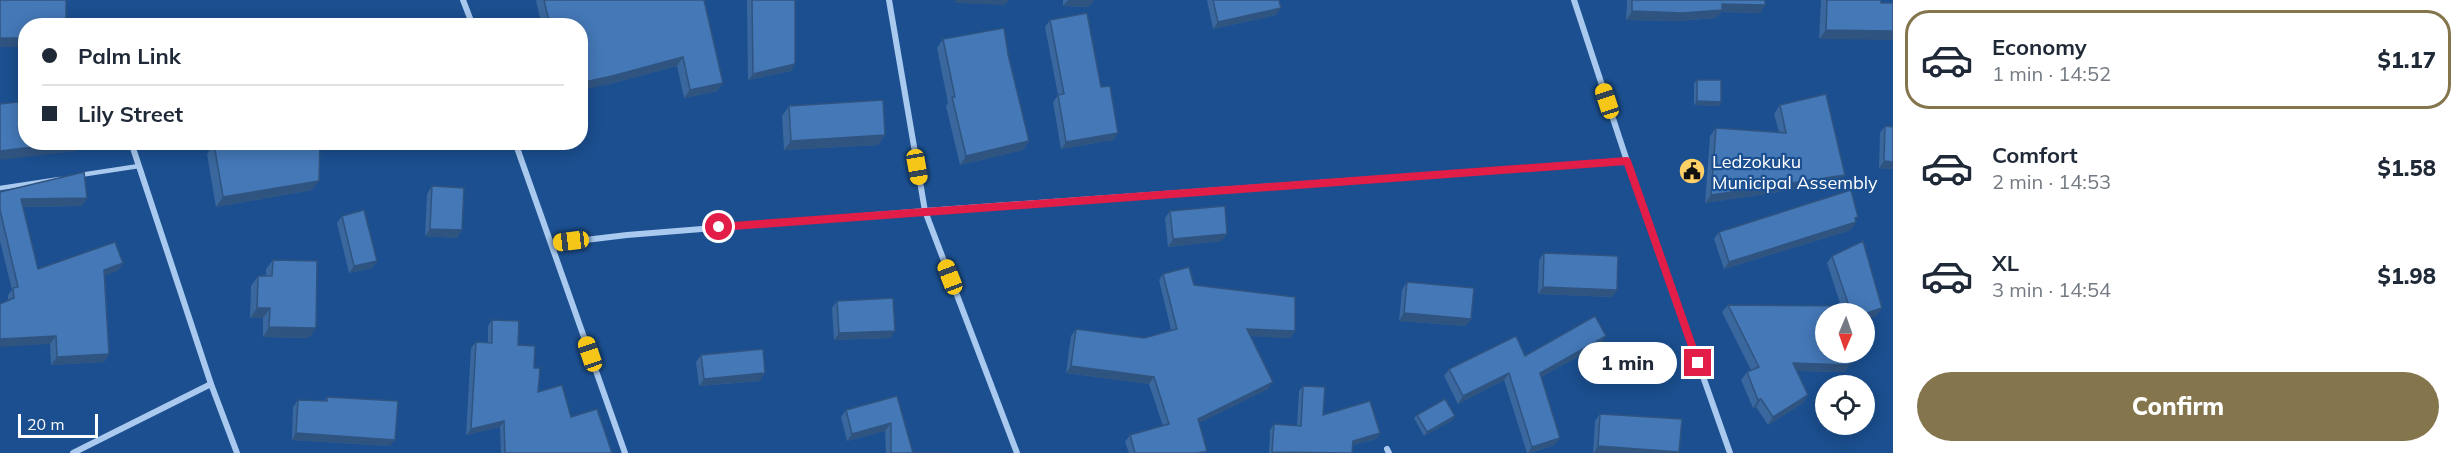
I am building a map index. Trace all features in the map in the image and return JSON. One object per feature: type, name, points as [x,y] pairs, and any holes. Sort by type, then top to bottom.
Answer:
[{"type":"street","points":[[463,0],[470,18]]},
{"type":"street","points":[[889,0],[925,211],[1017,453]]},
{"type":"street","points":[[1574,0],[1627,161],[1730,453]]},
{"type":"street","points":[[134,150],[211,384],[237,453]]},
{"type":"street","points":[[518,150],[625,453]]},
{"type":"street","points":[[552,244],[627,235],[925,211],[1627,161]]},
{"type":"street","points":[[72,453],[211,384]]},
{"type":"lane","points":[[0,188],[140,166]]},
{"type":"building","points":[[0,0],[66,0],[66,18],[18,18],[18,38],[0,38]]},
{"type":"building","points":[[544,0],[704,0],[723,83],[690,90],[683,57],[588,81],[588,18],[548,18]]},
{"type":"building","points":[[752,0],[795,0],[795,64],[753,74]]},
{"type":"building","points":[[1213,0],[1279,0],[1281,8],[1218,22]]},
{"type":"building","points":[[1632,0],[1765,0],[1765,5],[1722,4],[1722,10],[1683,13],[1632,11]]},
{"type":"building","points":[[1827,0],[1881,0],[1881,3],[1893,3],[1893,31],[1826,30]]},
{"type":"building","points":[[1087,13],[1101,87],[1110,86],[1118,133],[1066,142],[1058,95],[1064,94],[1050,20]]},
{"type":"building","points":[[1004,28],[1029,141],[966,156],[952,97],[955,97],[943,39]]},
{"type":"building","points":[[1697,80],[1721,80],[1721,102],[1697,101]]},
{"type":"building","points":[[1826,94],[1845,175],[1711,195],[1716,128],[1786,133],[1780,105]]},
{"type":"building","points":[[883,100],[885,135],[791,141],[789,106]]},
{"type":"building","points":[[18,102],[18,149],[0,151],[0,104]]},
{"type":"building","points":[[1885,126],[1893,127],[1893,162],[1884,161]]},
{"type":"building","points":[[215,150],[320,150],[319,181],[223,197]]},
{"type":"building","points":[[84,172],[87,198],[21,199],[38,269],[115,242],[123,263],[104,270],[109,354],[57,357],[56,336],[0,339],[0,304],[14,298],[13,288],[18,287],[0,210],[0,192]]},
{"type":"building","points":[[432,186],[464,188],[462,230],[430,229]]},
{"type":"building","points":[[1851,190],[1858,217],[1855,218],[1856,222],[1729,262],[1719,232]]},
{"type":"building","points":[[1225,206],[1227,234],[1173,239],[1170,211]]},
{"type":"building","points":[[364,210],[377,261],[354,266],[342,216]]},
{"type":"building","points":[[1863,241],[1882,308],[1875,310],[1875,303],[1848,303],[1832,256]]},
{"type":"building","points":[[1544,253],[1618,256],[1617,290],[1543,287]]},
{"type":"building","points":[[273,260],[317,261],[316,328],[269,327],[270,308],[257,308],[258,276],[272,276]]},
{"type":"building","points":[[1189,267],[1194,285],[1295,297],[1295,331],[1247,329],[1273,382],[1198,419],[1207,451],[1135,453],[1130,435],[1169,424],[1154,377],[1071,366],[1076,329],[1144,338],[1177,329],[1163,274]]},
{"type":"building","points":[[1407,282],[1474,288],[1471,319],[1404,313]]},
{"type":"building","points":[[893,298],[895,331],[839,333],[837,301]]},
{"type":"building","points":[[1728,305],[1815,306],[1815,363],[1849,363],[1849,365],[1793,363],[1808,395],[1773,417],[1761,399],[1758,400],[1747,372],[1759,367]]},
{"type":"building","points":[[1595,316],[1606,336],[1540,373],[1560,438],[1532,447],[1509,373],[1463,396],[1449,369],[1516,336],[1525,356]]},
{"type":"building","points":[[492,320],[519,321],[518,345],[535,346],[534,368],[540,368],[538,392],[562,385],[571,417],[597,409],[612,453],[505,453],[504,421],[471,429],[476,342],[492,343]]},
{"type":"building","points":[[763,349],[765,373],[704,379],[701,355]]},
{"type":"building","points":[[1303,386],[1325,387],[1323,415],[1370,401],[1380,433],[1353,441],[1352,453],[1272,452],[1274,424],[1301,426]]},
{"type":"building","points":[[897,396],[913,453],[891,453],[891,423],[852,434],[846,410]]},
{"type":"building","points":[[327,397],[398,401],[395,440],[296,433],[298,400],[327,401]]},
{"type":"building","points":[[1445,399],[1455,416],[1427,432],[1417,415]]},
{"type":"building","points":[[1600,414],[1682,419],[1679,452],[1598,446]]},
{"type":"place","name":"Ledzokuku Municipal Assembly","points":[[1692,171]]},
{"type":"route","points":[[719,227],[1627,161],[1698,363]]}]
